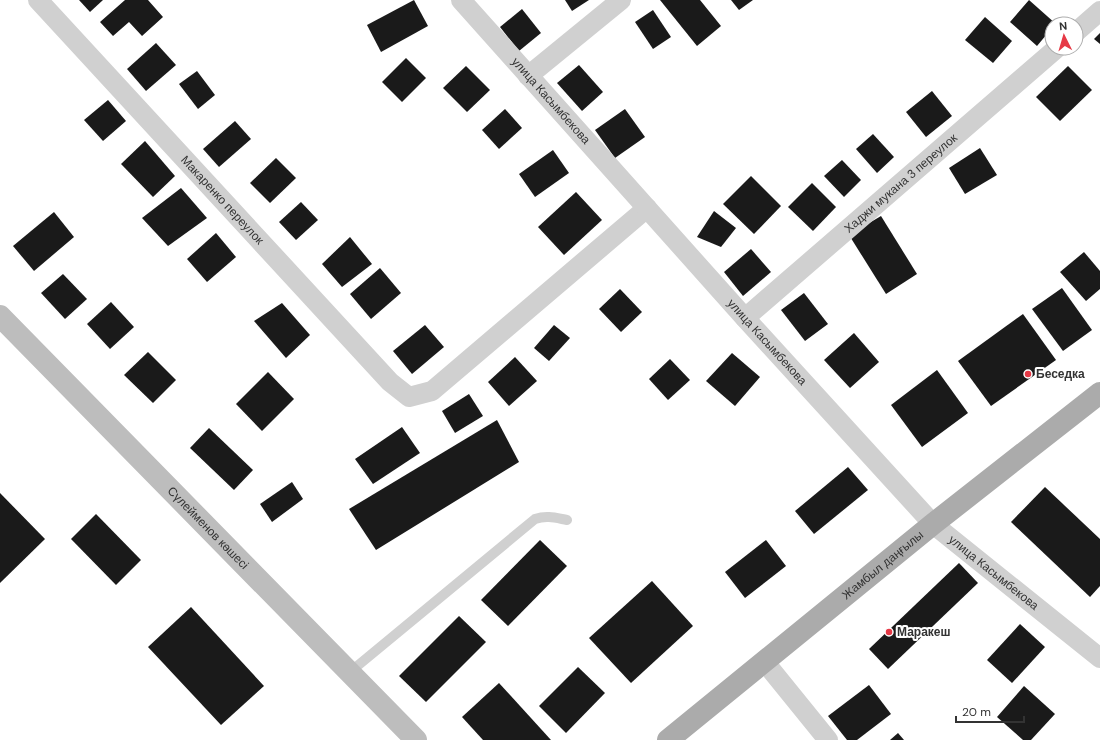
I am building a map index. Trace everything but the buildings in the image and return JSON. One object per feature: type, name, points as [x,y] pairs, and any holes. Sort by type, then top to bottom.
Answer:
[{"type":"main road","name":"Сүлейменов көшесі","points":[[0,316],[416,740]]},
{"type":"main road","name":"Жамбыл даңғылы","points":[[668,740],[933,524],[1100,393]]},
{"type":"street","name":"Макаренко переулок","points":[[38,0],[390,382],[409,397],[432,392],[648,208]]},
{"type":"street","name":"улица Касымбекова","points":[[461,0],[745,318],[933,524],[1100,658]]},
{"type":"street","points":[[528,76],[621,0]]},
{"type":"street","points":[[1084,25],[1100,11]]},
{"type":"street","name":"Хаджи мукана 3 переулок","points":[[745,318],[1048,56]]},
{"type":"street","points":[[764,661],[828,740]]},
{"type":"lane","points":[[350,672],[535,520],[549,516],[568,520]]},
{"type":"place","name":"Беседка","points":[[1028,374]]},
{"type":"place","name":"Маракеш","points":[[889,632]]}]
